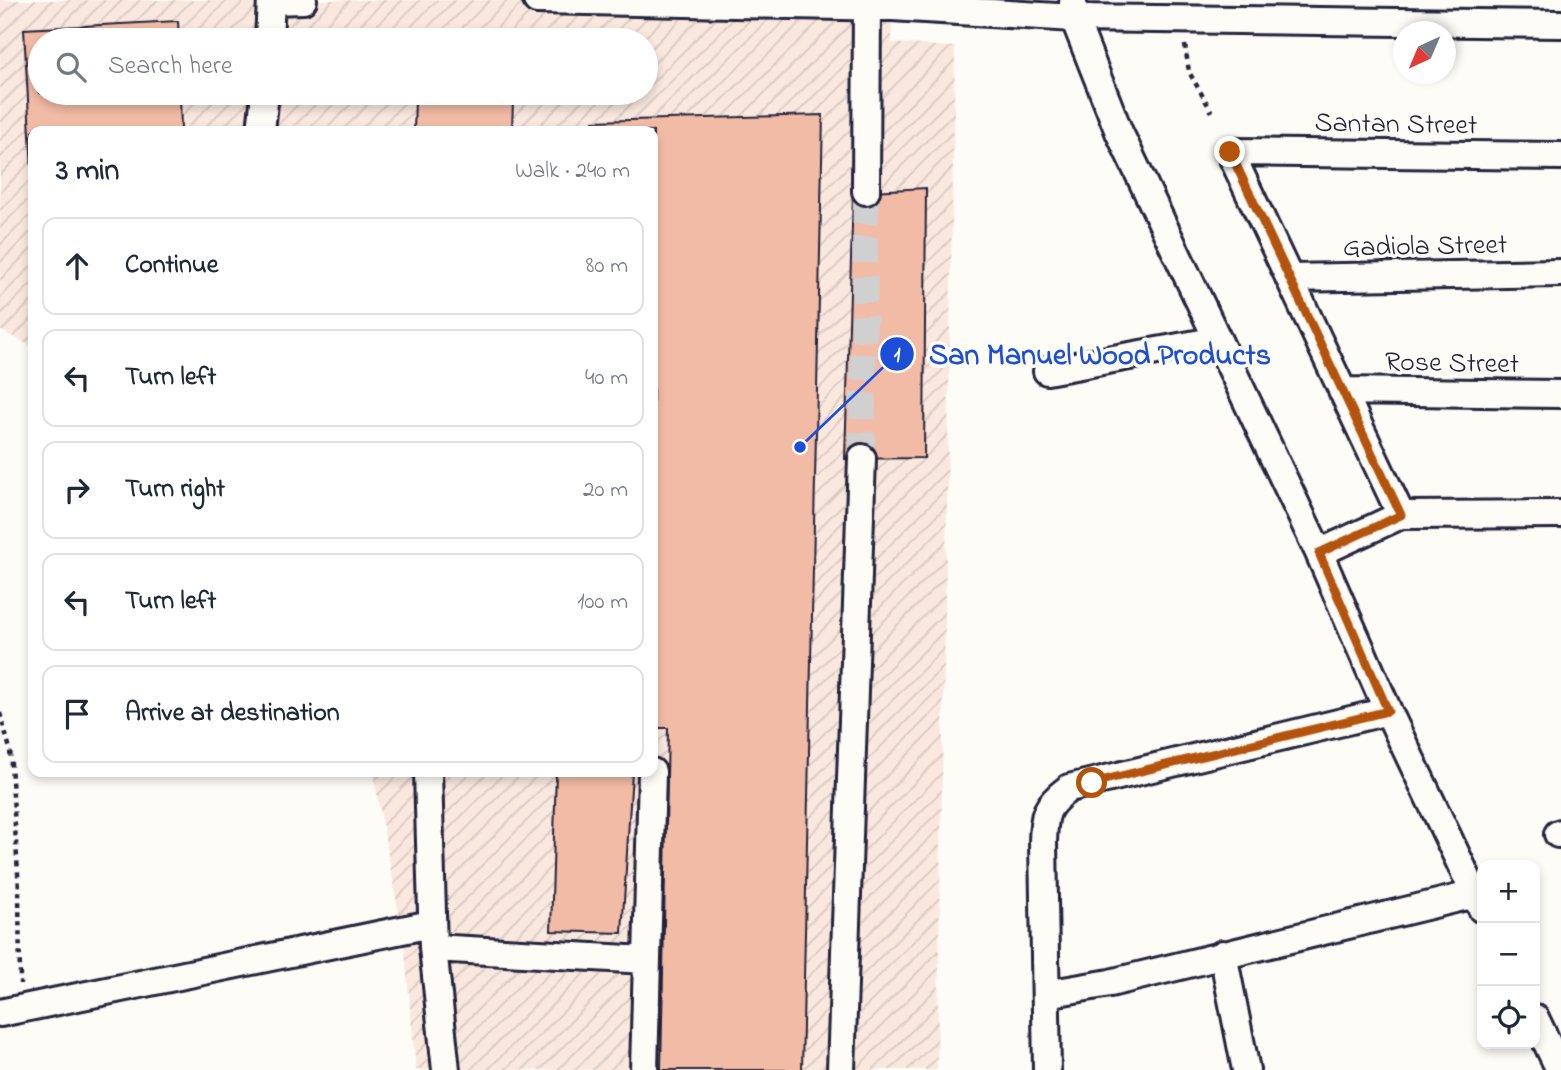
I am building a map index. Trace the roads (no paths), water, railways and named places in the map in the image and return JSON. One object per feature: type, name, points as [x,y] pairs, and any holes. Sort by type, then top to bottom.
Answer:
[{"type":"street","points":[[271,28],[272,1],[303,0]]},
{"type":"street","points":[[537,0],[1074,9],[1182,20],[1561,24]]},
{"type":"street","points":[[866,191],[875,4]]},
{"type":"street","points":[[1074,9],[1119,132],[1319,553],[1388,711],[1477,897]]},
{"type":"street","points":[[262,126],[264,105]]},
{"type":"street","name":"Santan Street","points":[[1289,278],[1230,152],[1561,156]]},
{"type":"street","name":"Gadiola Street","points":[[1289,278],[1561,273]]},
{"type":"street","points":[[1289,278],[1401,515]]},
{"type":"street","points":[[1047,371],[1218,340]]},
{"type":"street","name":"Rose Street","points":[[1342,391],[1561,394]]},
{"type":"street","points":[[841,1070],[862,458]]},
{"type":"street","points":[[1319,553],[1401,515],[1561,514]]},
{"type":"street","points":[[1047,1070],[1043,842],[1044,814],[1053,800],[1069,788],[1388,711]]},
{"type":"street","points":[[429,777],[432,936],[446,1070]]},
{"type":"street","points":[[644,1070],[652,777]]},
{"type":"street","points":[[1046,994],[1110,983],[1223,954],[1477,901]]},
{"type":"street","points":[[10,1010],[396,931],[646,960]]},
{"type":"street","points":[[1223,954],[1246,1070]]},
{"type":"street","points":[[1540,1028],[1560,1070]]},
{"type":"tunnel","points":[[862,458],[866,191]]},
{"type":"place","name":"San Manuel Wood Products","points":[[800,447]]}]
